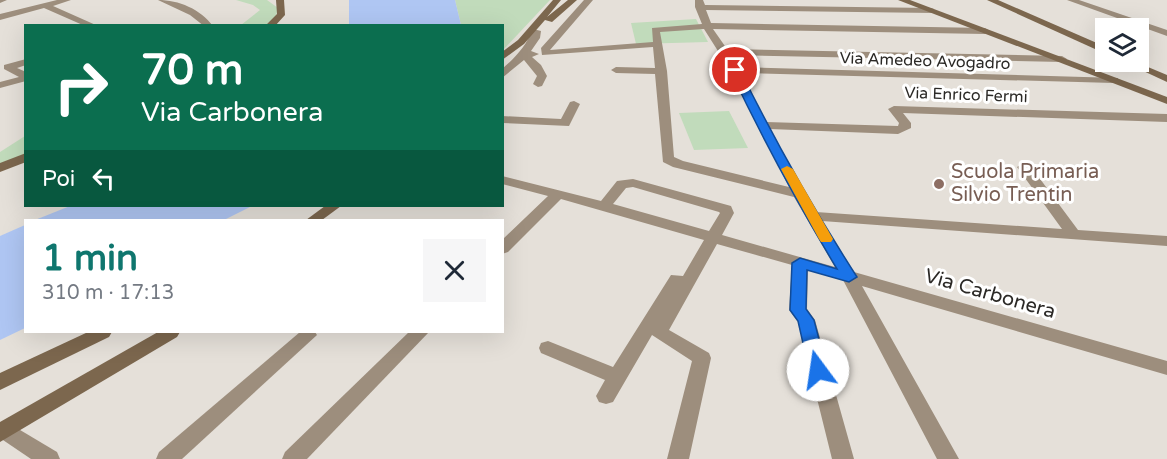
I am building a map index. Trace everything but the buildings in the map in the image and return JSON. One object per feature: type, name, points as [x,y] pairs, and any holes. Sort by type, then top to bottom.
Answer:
[{"type":"street","points":[[0,17],[68,0]]},
{"type":"street","points":[[162,0],[189,10],[204,18],[208,24]]},
{"type":"street","points":[[520,42],[557,0]]},
{"type":"street","points":[[504,55],[573,0]]},
{"type":"street","points":[[546,53],[544,50],[589,0]]},
{"type":"street","points":[[902,0],[1167,100]]},
{"type":"street","points":[[991,0],[1095,46]]},
{"type":"street","points":[[1071,0],[1167,33]]},
{"type":"street","points":[[271,24],[280,15],[278,1]]},
{"type":"street","points":[[931,11],[699,3],[707,26],[735,70],[762,126],[849,277],[948,459]]},
{"type":"street","points":[[46,6],[89,24]]},
{"type":"street","points":[[800,194],[678,164],[668,159],[662,71],[655,30],[707,26],[985,31]]},
{"type":"street","points":[[504,73],[524,55],[535,38],[536,31]]},
{"type":"street","points":[[524,55],[658,44]]},
{"type":"street","points":[[723,52],[1062,59]]},
{"type":"street","points":[[524,55],[542,76],[538,84]]},
{"type":"street","points":[[24,63],[8,67],[24,76]]},
{"type":"street","points":[[616,70],[662,71]]},
{"type":"street","name":"Via Amedeo Avogadro","points":[[735,70],[1114,80]]},
{"type":"street","points":[[1149,71],[1167,79]]},
{"type":"street","points":[[0,85],[24,78]]},
{"type":"street","points":[[504,119],[565,123],[573,104]]},
{"type":"street","name":"Via Enrico Fermi","points":[[762,126],[898,130],[905,128],[906,123],[894,109],[1167,118]]},
{"type":"street","points":[[0,168],[24,158]]},
{"type":"street","points":[[1024,166],[1074,235]]},
{"type":"street","name":"Via Carbonera","points":[[504,180],[604,206],[1167,368]]},
{"type":"street","points":[[604,206],[622,184],[633,183],[717,206],[726,209],[727,213],[708,236],[606,396]]},
{"type":"street","points":[[504,247],[558,194]]},
{"type":"street","points":[[315,219],[334,207]]},
{"type":"street","points":[[812,216],[1167,241]]},
{"type":"street","points":[[678,459],[702,358],[658,332],[708,236]]},
{"type":"street","points":[[800,263],[798,310],[806,320],[843,459]]},
{"type":"street","points":[[0,382],[101,333]]},
{"type":"street","points":[[49,459],[3,432],[169,333]]},
{"type":"street","points":[[293,459],[419,333]]},
{"type":"street","points":[[168,459],[308,335]]},
{"type":"street","points":[[548,348],[617,377]]},
{"type":"green space","points":[[236,0],[267,0],[278,8],[276,16],[267,24],[242,24],[260,10],[253,5]]},
{"type":"green space","points":[[455,0],[550,0],[504,49],[504,24],[461,24]]},
{"type":"green space","points":[[696,19],[708,42],[636,44],[631,23]]},
{"type":"green space","points":[[729,111],[748,148],[694,150],[679,113]]},
{"type":"green space","points":[[24,137],[24,154],[0,165],[0,152]]},
{"type":"water","points":[[349,0],[455,0],[461,24],[349,24]]},
{"type":"water","points":[[68,207],[250,207],[226,219],[38,219]]},
{"type":"water","points":[[24,225],[24,328],[0,340],[0,236]]},
{"type":"slow traffic","points":[[787,169],[826,239]]},
{"type":"place","name":"Scuola Primaria Silvio Trentin","points":[[939,184]]},
{"type":"route","points":[[735,70],[762,126],[849,277],[800,263],[798,310],[806,320],[818,370]]}]
